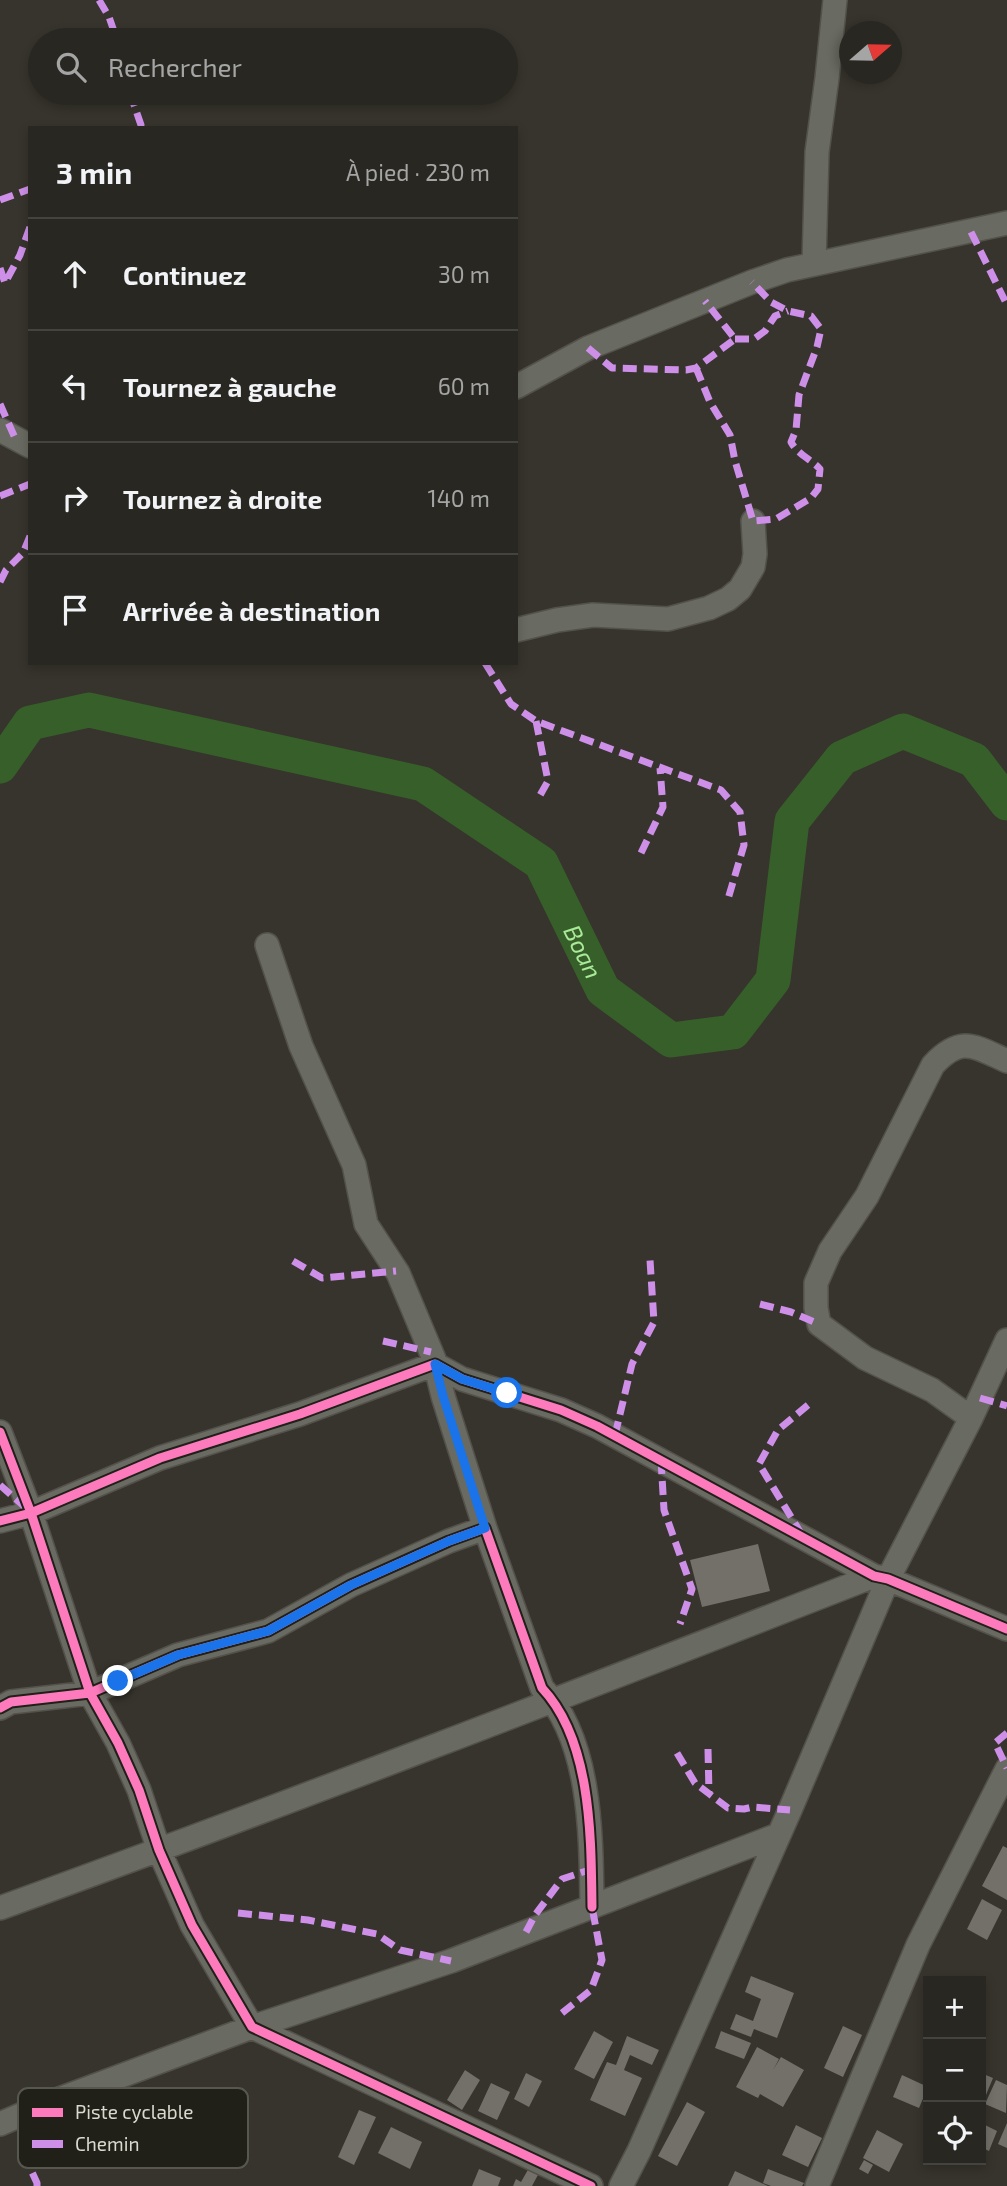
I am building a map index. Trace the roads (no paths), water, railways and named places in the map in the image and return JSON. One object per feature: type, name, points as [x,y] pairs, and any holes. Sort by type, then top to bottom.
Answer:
[{"type":"street","points":[[814,264],[817,152],[835,0]]},
{"type":"street","points":[[518,386],[588,348],[752,282],[814,264],[1007,223]]},
{"type":"street","points":[[0,430],[28,445]]},
{"type":"street","points":[[518,630],[593,615],[668,620],[718,604],[740,589],[753,567],[753,521]]},
{"type":"street","points":[[267,945],[301,1046],[354,1166],[366,1224],[398,1273],[435,1364],[485,1528],[542,1688],[554,1701],[575,1746],[591,1821],[592,1907]]},
{"type":"street","points":[[971,1418],[932,1390],[865,1358],[818,1324],[816,1283],[830,1251],[866,1196],[933,1065],[945,1052],[959,1046],[978,1048],[1007,1061]]},
{"type":"street","points":[[621,2186],[778,1836],[881,1578],[971,1418],[1007,1340]]},
{"type":"street","points":[[0,1521],[31,1513],[160,1458],[300,1414],[435,1364],[462,1379],[561,1410],[597,1426],[881,1578],[1007,1629]]},
{"type":"street","points":[[0,1432],[31,1513],[90,1693],[118,1743],[139,1790],[159,1850],[192,1925],[252,2027],[592,2186]]},
{"type":"street","points":[[0,1708],[11,1702],[90,1693],[178,1655],[268,1631],[351,1585],[449,1541],[485,1528]]},
{"type":"street","points":[[0,1908],[881,1578]]},
{"type":"street","points":[[817,2186],[918,1945],[1007,1769]]},
{"type":"street","points":[[89,2088],[252,2027],[450,1961],[778,1836]]},
{"type":"street","points":[[0,2124],[18,2116]]},
{"type":"waterway","name":"Boan","points":[[0,766],[30,723],[89,710],[423,784],[541,863],[603,990],[671,1040],[733,1032],[773,980],[792,821],[842,758],[903,731],[974,760],[1007,803]]}]
